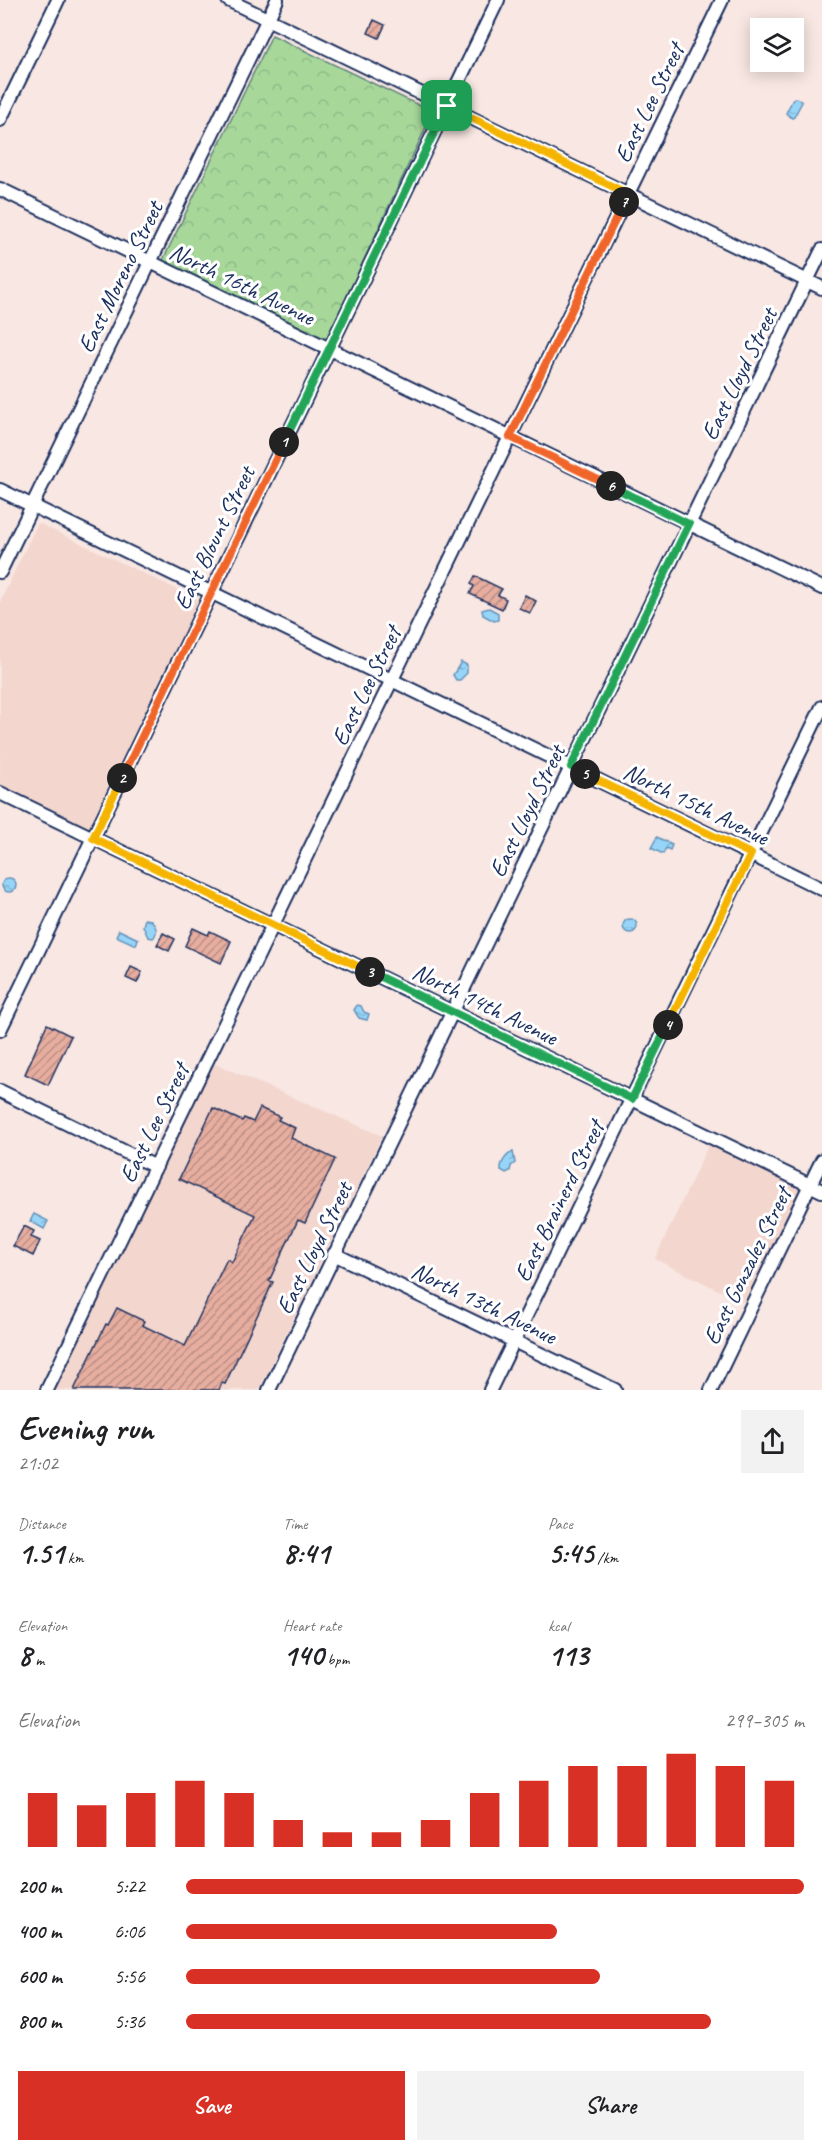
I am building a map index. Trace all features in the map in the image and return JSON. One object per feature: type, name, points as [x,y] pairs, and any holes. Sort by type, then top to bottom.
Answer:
[{"type":"street","points":[[0,120],[58,0]]},
{"type":"street","points":[[228,0],[822,288]]},
{"type":"street","name":"East Moreno Street","points":[[0,572],[277,0]]},
{"type":"street","name":"East Blount Street","points":[[0,1030],[498,0]]},
{"type":"street","name":"East Lee Street","points":[[47,1390],[722,0]]},
{"type":"street","name":"North 16th Avenue","points":[[0,189],[822,588]]},
{"type":"street","name":"East Lloyd Street","points":[[269,1390],[822,250]]},
{"type":"street","name":"North 15th Avenue","points":[[0,490],[822,889]]},
{"type":"street","name":"East Brainerd Street","points":[[490,1390],[822,707]]},
{"type":"street","name":"North 14th Avenue","points":[[0,793],[822,1191]]},
{"type":"street","points":[[0,1091],[156,1167]]},
{"type":"street","name":"East Gonzalez Street","points":[[711,1390],[822,1160]]},
{"type":"street","name":"North 13th Avenue","points":[[334,1254],[615,1390]]},
{"type":"shaded area","points":[[38,523],[199,600],[89,827],[0,784],[0,602]]},
{"type":"shaded area","points":[[213,1063],[382,1136],[259,1390],[54,1390]]},
{"type":"shaded area","points":[[709,1144],[800,1188],[745,1303],[655,1259]]},
{"type":"green space","points":[[272,35],[433,112],[325,343],[162,262]]},
{"type":"water","points":[[796,98],[802,102],[792,118],[786,113],[793,99]]},
{"type":"water","points":[[489,608],[498,613],[498,620],[494,621],[483,615],[482,610]]},
{"type":"water","points":[[461,662],[467,665],[467,673],[460,680],[456,680],[453,675]]},
{"type":"water","points":[[657,837],[672,845],[670,850],[666,848],[663,854],[651,848]]},
{"type":"water","points":[[9,878],[14,880],[16,885],[14,890],[9,892],[4,890],[2,885],[4,880]]},
{"type":"water","points":[[145,919],[151,920],[155,927],[156,933],[153,938],[148,937],[143,926]]},
{"type":"water","points":[[630,919],[635,921],[637,926],[635,931],[630,933],[625,931],[623,926],[625,921]]},
{"type":"water","points":[[119,930],[138,939],[136,945],[116,936]]},
{"type":"water","points":[[357,1005],[369,1014],[367,1020],[359,1018],[354,1010]]},
{"type":"water","points":[[513,1152],[515,1163],[506,1173],[501,1170],[502,1165],[506,1157]]},
{"type":"water","points":[[34,1214],[48,1221],[44,1229],[30,1221]]},
{"type":"building","points":[[374,20],[385,25],[379,38],[368,33]]},
{"type":"building","points":[[475,576],[502,589],[498,595],[506,599],[502,609],[470,594]]},
{"type":"building","points":[[525,595],[536,601],[530,613],[519,608]]},
{"type":"building","points":[[193,928],[208,935],[210,931],[231,941],[221,963],[185,946]]},
{"type":"building","points":[[163,933],[175,939],[169,951],[157,945]]},
{"type":"building","points":[[131,967],[142,972],[137,983],[126,978]]},
{"type":"building","points":[[47,1024],[71,1036],[48,1085],[25,1074]]},
{"type":"building","points":[[213,1108],[242,1121],[244,1118],[253,1122],[260,1108],[280,1117],[278,1120],[295,1128],[291,1138],[335,1159],[305,1223],[298,1220],[269,1281],[273,1282],[225,1384],[222,1383],[219,1390],[74,1390],[106,1324],[108,1325],[117,1308],[144,1321],[142,1325],[185,1346],[227,1259],[232,1262],[255,1215],[179,1179]]},
{"type":"building","points":[[24,1226],[34,1231],[31,1237],[40,1241],[33,1256],[13,1246]]},
{"type":"route","points":[[447,106],[628,194],[510,437],[689,524],[571,767],[751,854],[632,1099],[93,838],[447,106]]}]
